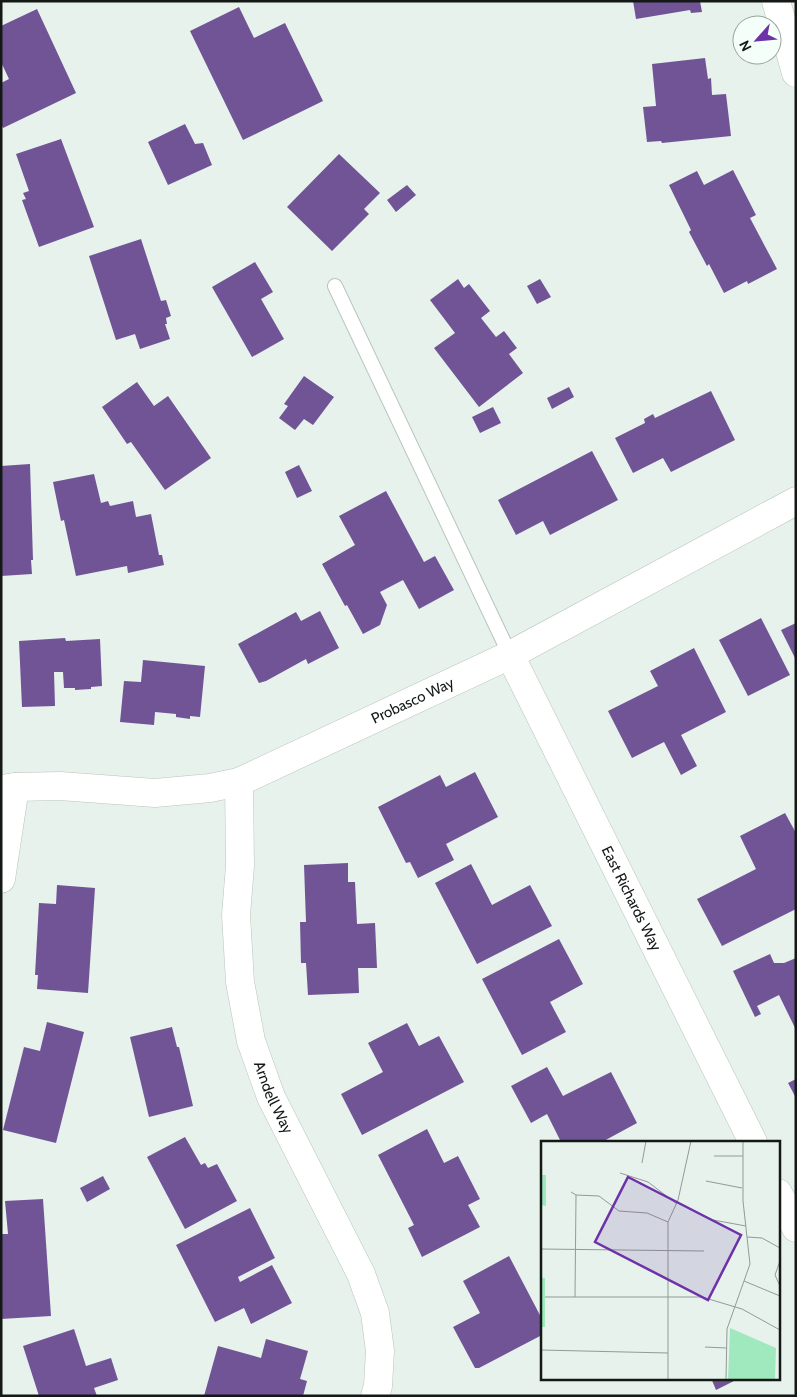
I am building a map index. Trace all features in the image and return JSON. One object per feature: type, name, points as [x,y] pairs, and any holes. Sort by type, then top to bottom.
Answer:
[{"type":"street","points":[[776,1],[796,73]]},
{"type":"street","name":"Probasco Way","points":[[8,788],[60,786],[155,793],[210,788],[239,782],[510,655],[796,501]]},
{"type":"street","name":"East Richards Way","points":[[510,655],[753,1141]]},
{"type":"street","name":"Arndell Way","points":[[239,782],[240,866],[236,916],[240,982],[251,1041],[271,1097],[361,1274],[375,1313],[380,1351],[378,1386],[375,1396]]},
{"type":"street","points":[[1,879],[8,788]]},
{"type":"street","points":[[780,1197],[796,1228]]},
{"type":"lane","points":[[335,286],[510,655]]},
{"type":"building","points":[[633,1],[700,1],[702,12],[691,13],[690,10],[636,19]]},
{"type":"building","points":[[239,7],[254,38],[285,23],[323,101],[243,140],[190,31]]},
{"type":"building","points":[[37,9],[76,93],[3,128],[1,124],[1,83],[9,79],[1,62],[1,26]]},
{"type":"building","points":[[705,58],[708,79],[711,78],[712,95],[726,94],[731,136],[662,143],[661,141],[647,142],[643,107],[656,106],[652,64]]},
{"type":"building","points":[[185,124],[195,144],[203,143],[212,165],[168,185],[148,142]]},
{"type":"building","points":[[61,139],[94,227],[39,247],[22,200],[26,199],[23,193],[29,191],[16,154]]},
{"type":"building","points":[[339,154],[380,193],[364,209],[369,214],[332,251],[287,207]]},
{"type":"building","points":[[733,170],[756,215],[750,218],[777,269],[748,284],[747,281],[724,293],[689,232],[691,230],[669,185],[697,171],[704,185]]},
{"type":"building","points":[[407,185],[416,195],[396,212],[387,200]]},
{"type":"building","points":[[141,239],[161,301],[166,300],[171,316],[166,318],[167,324],[165,324],[170,339],[140,349],[135,334],[116,340],[89,256]]},
{"type":"building","points":[[255,262],[273,292],[261,299],[284,339],[252,357],[212,287]]},
{"type":"building","points":[[458,279],[464,288],[469,284],[490,311],[481,318],[496,337],[504,331],[517,348],[509,354],[523,373],[479,407],[434,348],[455,333],[430,300]]},
{"type":"building","points":[[540,279],[551,297],[537,304],[527,286]]},
{"type":"building","points":[[304,376],[334,397],[313,425],[304,419],[295,430],[279,418],[288,406],[284,404]]},
{"type":"building","points":[[137,382],[154,406],[168,396],[211,458],[165,490],[131,442],[127,444],[102,407]]},
{"type":"building","points":[[569,387],[574,397],[552,409],[547,398]]},
{"type":"building","points":[[711,391],[735,440],[671,472],[663,458],[633,473],[615,438],[645,423],[644,419],[653,414],[655,418]]},
{"type":"building","points":[[493,407],[501,423],[480,433],[472,417]]},
{"type":"building","points":[[592,451],[618,500],[550,535],[543,521],[516,535],[498,500]]},
{"type":"building","points":[[30,464],[32,574],[1,576],[1,466]]},
{"type":"building","points":[[299,465],[312,491],[297,498],[285,472]]},
{"type":"building","points":[[94,474],[101,503],[108,501],[110,506],[133,501],[136,517],[151,514],[159,555],[162,555],[164,565],[128,573],[127,566],[76,576],[64,520],[61,521],[53,482]]},
{"type":"building","points":[[386,491],[424,562],[435,556],[454,590],[419,609],[403,580],[380,592],[387,605],[380,625],[363,634],[322,564],[355,545],[339,516]]},
{"type":"building","points":[[320,611],[339,648],[308,664],[306,659],[259,683],[238,644],[296,612],[301,621]]},
{"type":"building","points":[[761,618],[790,675],[748,696],[719,640]]},
{"type":"building","points":[[796,623],[796,660],[781,630]]},
{"type":"building","points":[[65,638],[66,641],[100,639],[102,686],[75,690],[75,688],[64,688],[63,672],[54,672],[55,706],[22,707],[19,641]]},
{"type":"building","points":[[694,648],[726,712],[681,735],[697,766],[681,775],[664,742],[632,758],[608,711],[658,686],[650,671]]},
{"type":"building","points":[[143,660],[205,666],[200,717],[190,716],[190,719],[176,717],[176,714],[155,712],[154,725],[120,722],[124,681],[141,682]]},
{"type":"building","points":[[475,772],[498,817],[446,844],[454,860],[418,878],[410,862],[406,863],[378,807],[440,775],[446,787]]},
{"type":"building","points":[[785,813],[796,833],[796,909],[722,946],[697,899],[756,869],[740,836]]},
{"type":"building","points":[[348,863],[348,882],[355,882],[357,924],[375,923],[377,968],[358,968],[359,993],[308,995],[306,963],[301,963],[300,922],[306,922],[304,865]]},
{"type":"building","points":[[471,864],[492,905],[530,885],[552,926],[477,964],[435,883]]},
{"type":"building","points":[[57,885],[95,888],[88,993],[37,989],[38,975],[35,975],[39,903],[56,904]]},
{"type":"building","points":[[559,939],[583,984],[550,1002],[566,1032],[522,1055],[482,979]]},
{"type":"building","points":[[770,954],[774,963],[784,963],[796,958],[796,1030],[779,995],[757,1006],[761,1014],[755,1017],[733,971]]},
{"type":"building","points":[[47,1022],[84,1032],[56,1143],[3,1130],[24,1047],[40,1051]]},
{"type":"building","points":[[407,1023],[419,1046],[439,1036],[464,1082],[362,1135],[341,1094],[383,1072],[368,1043]]},
{"type":"building","points":[[172,1027],[177,1047],[179,1047],[193,1106],[149,1117],[130,1037]]},
{"type":"building","points":[[547,1067],[563,1096],[611,1072],[637,1123],[604,1141],[560,1141],[547,1114],[531,1123],[511,1086]]},
{"type":"building","points":[[796,1079],[796,1098],[788,1083]]},
{"type":"building","points":[[427,1129],[444,1163],[458,1156],[480,1199],[468,1205],[480,1227],[422,1257],[408,1228],[414,1225],[378,1155]]},
{"type":"building","points":[[185,1137],[201,1165],[205,1163],[208,1168],[217,1164],[237,1201],[185,1229],[147,1157]]},
{"type":"building","points":[[103,1176],[110,1189],[87,1202],[80,1188]]},
{"type":"building","points":[[43,1199],[51,1316],[1,1319],[1,1234],[8,1234],[5,1201]]},
{"type":"building","points":[[250,1208],[275,1258],[238,1277],[240,1282],[272,1265],[292,1303],[251,1324],[244,1308],[215,1322],[176,1245]]},
{"type":"building","points":[[509,1256],[541,1317],[541,1336],[479,1368],[475,1368],[453,1327],[480,1313],[463,1281]]},
{"type":"building","points":[[74,1329],[86,1366],[111,1358],[118,1380],[94,1388],[97,1396],[39,1396],[23,1346]]},
{"type":"building","points":[[266,1339],[308,1351],[300,1379],[307,1381],[303,1396],[204,1396],[218,1346],[261,1358]]},
{"type":"building","points":[[712,1380],[736,1380],[716,1390]]}]
